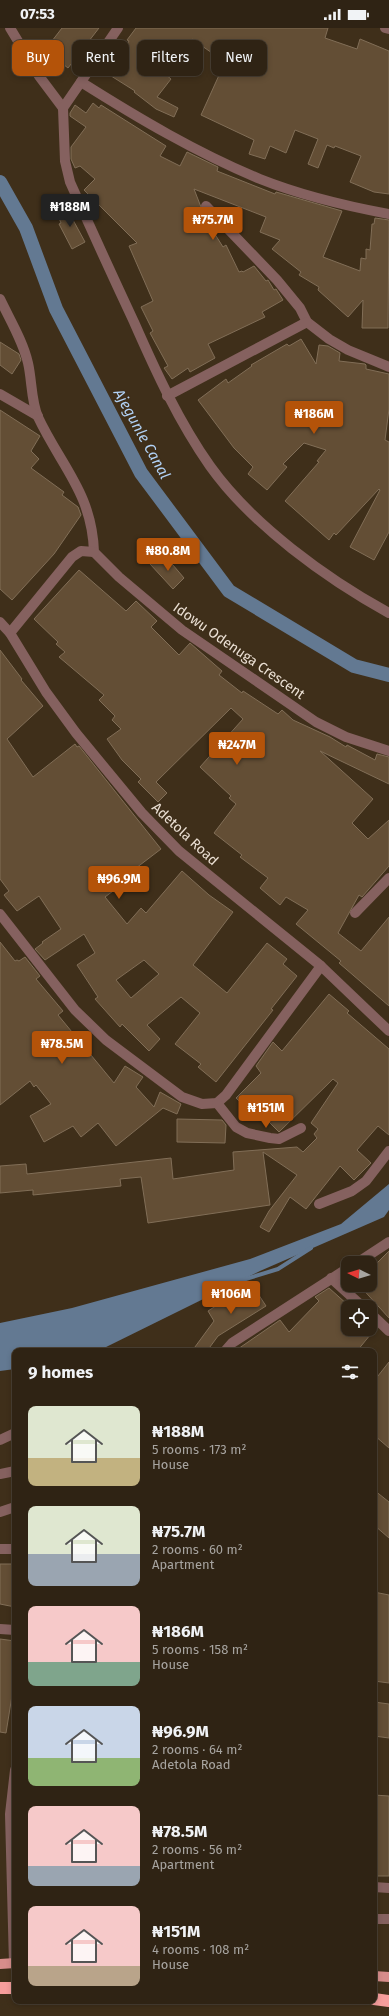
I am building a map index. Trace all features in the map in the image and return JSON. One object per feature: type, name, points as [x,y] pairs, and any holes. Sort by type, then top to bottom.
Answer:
[{"type":"highway","points":[[0,1988],[12,1988]]},
{"type":"highway","points":[[377,1999],[389,2001]]},
{"type":"main road","points":[[0,1964],[12,1964]]},
{"type":"main road","points":[[377,1976],[389,1977]]},
{"type":"street","points":[[10,28],[39,76],[63,108],[64,156],[70,182],[167,396],[210,467],[248,509],[283,542],[357,596],[389,613]]},
{"type":"street","points":[[63,108],[118,28]]},
{"type":"street","points":[[385,28],[389,29]]},
{"type":"street","points":[[81,82],[174,138],[261,179],[302,193],[389,214]]},
{"type":"street","points":[[206,206],[277,280],[300,308],[308,322],[329,339],[348,350],[389,367]]},
{"type":"street","points":[[0,299],[18,334],[28,362],[38,416],[69,471],[89,514],[93,533],[94,552],[81,551],[72,557],[10,633]]},
{"type":"street","points":[[167,396],[308,322]]},
{"type":"street","points":[[0,394],[38,416]]},
{"type":"street","name":"Idowu Odenuga Crescent","points":[[94,552],[119,577],[182,630],[290,705],[316,722],[346,737],[389,751]]},
{"type":"street","name":"Adetola Road","points":[[0,622],[10,633],[46,692],[76,733],[159,832],[179,851],[321,966],[389,1031]]},
{"type":"street","points":[[355,913],[389,878]]},
{"type":"street","points":[[0,914],[75,1010],[106,1040],[182,1097],[202,1104],[217,1104],[226,1095],[321,966]]},
{"type":"street","points":[[217,1104],[236,1127],[247,1132],[270,1138],[279,1138],[288,1136],[301,1128]]},
{"type":"street","points":[[319,1204],[352,1191],[366,1182],[389,1151]]},
{"type":"street","points":[[368,1256],[389,1242]]},
{"type":"street","points":[[228,1348],[232,1343],[341,1272]]},
{"type":"street","points":[[331,1278],[355,1300]]},
{"type":"street","points":[[377,1320],[389,1331]]},
{"type":"street","points":[[0,1440],[12,1434]]},
{"type":"street","points":[[0,1474],[12,1472]]},
{"type":"street","points":[[0,1512],[12,1508]]},
{"type":"street","points":[[0,1549],[12,1549]]},
{"type":"street","points":[[0,1629],[12,1630]]},
{"type":"street","points":[[12,1792],[12,1866]]},
{"type":"street","points":[[0,1833],[11,1834]]},
{"type":"street","points":[[377,1887],[389,1888]]},
{"type":"street","points":[[377,1919],[389,1919]]},
{"type":"water","points":[[389,1184],[389,1210],[384,1217],[260,1271],[104,1348],[12,1348],[12,1369],[0,1371],[0,1323],[72,1308],[250,1259],[341,1224]]},
{"type":"building","points":[[62,28],[99,28],[90,40],[72,40],[72,63],[68,68],[64,65],[64,40],[53,40]]},
{"type":"building","points":[[136,28],[328,28],[325,38],[357,49],[360,39],[389,51],[389,194],[374,192],[350,182],[361,156],[335,146],[334,148],[327,145],[318,168],[308,164],[318,139],[295,130],[286,153],[270,146],[265,159],[249,154],[254,140],[201,115],[219,76],[267,76],[267,40],[211,40],[211,52],[203,47],[203,40],[137,40],[137,76],[167,76],[171,79],[157,97],[178,108],[174,117],[156,109],[134,92],[135,91],[111,76],[129,76],[129,40],[127,40]]},
{"type":"building","points":[[93,103],[99,108],[101,105],[166,146],[160,156],[180,166],[187,152],[218,167],[217,171],[275,194],[276,192],[342,211],[323,257],[360,271],[361,258],[366,259],[366,249],[370,250],[372,224],[374,224],[375,218],[389,220],[388,328],[362,328],[363,300],[348,317],[318,290],[319,287],[299,275],[301,272],[272,249],[280,240],[260,232],[266,217],[194,189],[206,220],[223,247],[226,245],[239,272],[243,272],[254,266],[266,281],[268,280],[274,290],[276,289],[283,300],[262,312],[265,317],[208,344],[215,358],[190,372],[188,368],[172,379],[164,368],[168,366],[150,333],[153,331],[141,307],[153,301],[129,246],[137,243],[84,190],[95,179],[80,166],[75,168],[71,159],[71,147],[86,127],[70,116],[70,113],[75,105],[86,113]]},
{"type":"building","points":[[66,207],[85,242],[72,249],[59,224],[61,223],[56,211]]},
{"type":"building","points":[[301,339],[316,364],[319,345],[328,346],[340,353],[339,361],[365,364],[366,369],[389,374],[389,409],[385,440],[389,442],[389,532],[374,560],[350,547],[380,490],[379,489],[336,535],[334,533],[329,540],[285,501],[319,462],[317,461],[326,450],[304,443],[283,464],[287,467],[267,490],[248,474],[253,467],[234,448],[198,400],[226,379],[228,383],[252,366],[251,365],[287,344],[289,346]]},
{"type":"building","points":[[0,342],[19,354],[21,360],[12,374],[0,365]]},
{"type":"building","points":[[0,410],[40,436],[31,451],[39,459],[31,468],[64,492],[62,495],[78,507],[81,515],[54,554],[12,600],[0,589]]},
{"type":"building","points":[[161,556],[165,560],[167,558],[184,578],[173,589],[150,564]]},
{"type":"building","points":[[79,570],[126,611],[136,601],[157,621],[151,627],[179,655],[190,643],[222,671],[219,675],[242,693],[243,691],[278,714],[282,710],[293,720],[330,737],[346,747],[347,745],[375,760],[377,754],[389,757],[389,784],[320,751],[373,799],[352,823],[368,839],[389,820],[389,866],[362,897],[359,895],[338,933],[361,951],[389,917],[389,1006],[339,963],[341,961],[296,924],[308,910],[286,897],[280,905],[260,888],[268,878],[240,857],[242,855],[214,833],[236,804],[229,798],[231,796],[200,767],[243,719],[231,708],[156,782],[167,793],[158,802],[138,782],[141,779],[122,760],[107,739],[121,729],[112,720],[115,716],[99,700],[104,695],[59,657],[65,652],[56,644],[58,642],[34,619]]},
{"type":"building","points":[[0,650],[22,679],[21,680],[43,706],[7,739],[33,777],[75,744],[77,747],[79,746],[161,849],[119,881],[121,885],[105,897],[127,924],[141,908],[146,913],[182,871],[209,895],[233,912],[193,965],[227,993],[267,943],[287,959],[283,964],[297,976],[271,1009],[273,1010],[216,1082],[198,1067],[201,1064],[175,1044],[200,1013],[181,997],[147,1025],[160,1039],[149,1051],[122,1024],[120,1027],[95,999],[98,997],[77,965],[95,953],[84,934],[45,960],[35,949],[43,943],[42,942],[61,929],[39,896],[17,911],[4,895],[9,891],[0,879]],"holes":[[[144,960],[159,974],[131,998],[116,980]]]},
{"type":"building","points":[[0,942],[15,961],[19,961],[25,957],[40,976],[36,979],[63,1011],[58,1015],[114,1083],[125,1066],[143,1077],[136,1087],[154,1107],[160,1092],[181,1104],[177,1114],[163,1108],[116,1146],[98,1123],[81,1137],[73,1126],[44,1142],[30,1116],[51,1104],[36,1085],[34,1087],[30,1081],[0,1105]]},
{"type":"building","points":[[329,994],[349,1011],[347,1013],[389,1049],[389,1135],[378,1126],[357,1150],[371,1163],[354,1180],[340,1166],[306,1209],[290,1197],[269,1232],[260,1227],[269,1211],[297,1175],[263,1152],[270,1205],[148,1223],[141,1177],[120,1179],[121,1186],[33,1195],[33,1190],[0,1193],[0,1166],[26,1164],[27,1174],[171,1158],[173,1179],[234,1170],[233,1152],[297,1147],[303,1152],[317,1138],[314,1134],[318,1129],[311,1123],[338,1083],[333,1079],[279,1132],[261,1114],[258,1120],[236,1098],[261,1073],[256,1066],[273,1042],[282,1051]]},
{"type":"building","points":[[177,1119],[222,1120],[226,1125],[225,1143],[177,1142]]},
{"type":"building","points":[[389,1251],[389,1318],[377,1305],[377,1300],[373,1300],[365,1292],[377,1292],[377,1263]]},
{"type":"building","points":[[251,1283],[266,1306],[218,1336],[209,1348],[194,1348],[214,1321],[208,1311]]},
{"type":"building","points":[[329,1288],[342,1300],[341,1300],[341,1336],[369,1336],[359,1348],[239,1348],[280,1320],[289,1332],[319,1301],[315,1297]]},
{"type":"building","points":[[389,1362],[389,1448],[377,1438],[377,1377]]},
{"type":"building","points":[[377,1492],[389,1502],[389,1538],[377,1528]]},
{"type":"building","points":[[0,1564],[12,1564],[12,1606],[0,1604]]},
{"type":"building","points":[[377,1593],[389,1595],[389,1683],[377,1681]]},
{"type":"building","points":[[0,1639],[12,1641],[12,1696],[6,1733],[0,1732]]},
{"type":"building","points":[[377,1702],[389,1704],[389,1738],[377,1736]]},
{"type":"building","points":[[377,1795],[389,1796],[389,1876],[377,1876]]},
{"type":"waterway","name":"Ajegunle Canal","points":[[0,182],[26,228],[56,309],[141,473],[229,591],[354,666],[389,675]]},
{"type":"waterway","points":[[233,1283],[278,1269],[311,1248]]}]
